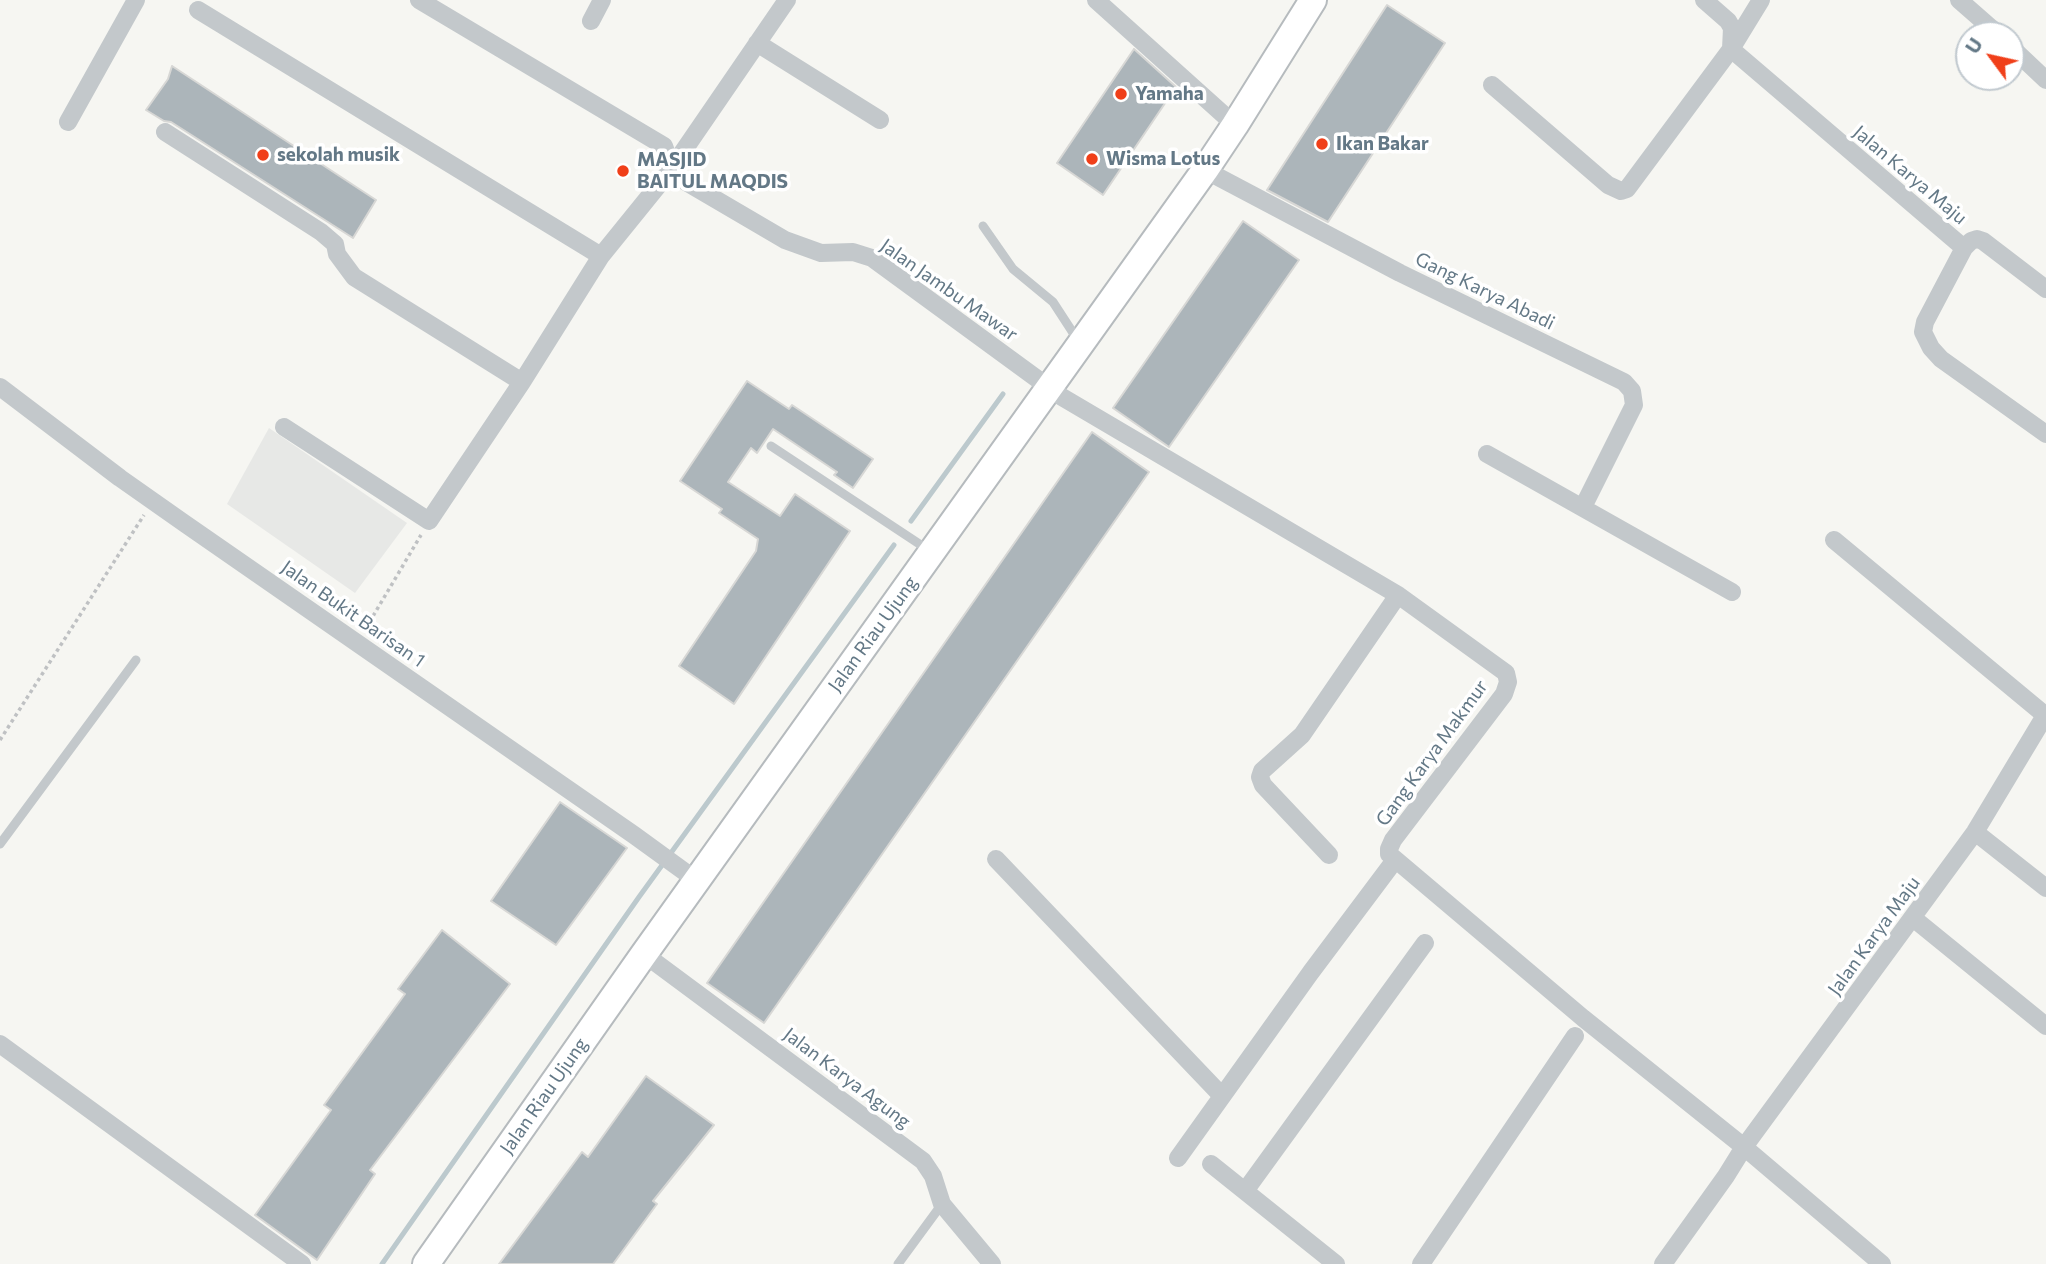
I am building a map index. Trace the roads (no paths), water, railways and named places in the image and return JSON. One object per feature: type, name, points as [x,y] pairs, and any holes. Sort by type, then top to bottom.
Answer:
[{"type":"main road","name":"Jalan Riau Ujung","points":[[426,1264],[644,954],[691,876],[931,552],[1205,170],[1313,0]]},
{"type":"street","points":[[68,122],[136,0]]},
{"type":"street","points":[[419,0],[663,146],[670,172]]},
{"type":"street","points":[[591,21],[603,0]]},
{"type":"street","points":[[284,427],[429,521],[522,382],[601,256],[670,172],[787,0]]},
{"type":"street","points":[[1096,0],[1235,125]]},
{"type":"street","points":[[1704,0],[1728,21],[1732,28],[1731,49]]},
{"type":"street","points":[[1492,85],[1608,185],[1621,191],[1627,189],[1731,49],[1761,0]]},
{"type":"street","points":[[1959,0],[1983,21]]},
{"type":"street","points":[[198,10],[601,256]]},
{"type":"street","points":[[757,43],[880,120]]},
{"type":"street","name":"Jalan Karya Maju","points":[[1731,49],[1967,244],[1924,322],[1923,332],[1931,348],[1941,359],[2046,434]]},
{"type":"street","points":[[2025,60],[2046,79]]},
{"type":"street","points":[[165,132],[321,232],[335,244],[337,254],[354,277],[522,382]]},
{"type":"street","name":"Gang Karya Abadi","points":[[1205,170],[1400,274],[1624,382],[1632,391],[1634,405],[1583,506]]},
{"type":"street","name":"Jalan Jambu Mawar","points":[[670,172],[785,240],[821,253],[853,253],[872,258],[1049,386]]},
{"type":"street","points":[[1967,244],[1977,239],[1983,241],[2046,289]]},
{"type":"street","name":"Gang Karya Makmur","points":[[1049,386],[1074,404],[1398,595],[1506,673],[1508,682],[1504,694],[1393,840],[1389,855],[1395,860]]},
{"type":"street","name":"Jalan Bukit Barisan 1","points":[[0,387],[153,501],[691,876]]},
{"type":"street","points":[[1488,454],[1732,592]]},
{"type":"street","points":[[1834,540],[2046,714]]},
{"type":"street","points":[[1329,855],[1263,785],[1260,777],[1262,771],[1302,735],[1398,595]]},
{"type":"street","name":"Jalan Karya Maju","points":[[1663,1264],[1744,1147],[1975,832],[2046,714]]},
{"type":"street","points":[[1975,832],[2046,888]]},
{"type":"street","points":[[996,859],[1222,1096]]},
{"type":"street","points":[[1178,1158],[1395,860],[1882,1264]]},
{"type":"street","points":[[1913,918],[2046,1026]]},
{"type":"street","points":[[1245,1191],[1425,943]]},
{"type":"street","name":"Jalan Karya Agung","points":[[644,954],[923,1161],[933,1176],[942,1204],[992,1264]]},
{"type":"street","points":[[1421,1264],[1575,1036]]},
{"type":"street","points":[[0,1044],[302,1264]]},
{"type":"street","points":[[1211,1164],[1336,1264]]},
{"type":"lane","points":[[983,226],[1013,269],[1053,302],[1080,344]]},
{"type":"lane","points":[[771,446],[931,552]]},
{"type":"lane","points":[[0,844],[136,660]]},
{"type":"lane","points":[[1575,1036],[1583,1018]]},
{"type":"lane","points":[[898,1264],[942,1204]]},
{"type":"waterway","points":[[911,521],[1003,394]]},
{"type":"waterway","points":[[382,1264],[639,897],[894,545]]},
{"type":"place","name":"Yamaha","points":[[1121,94]]},
{"type":"place","name":"Ikan Bakar","points":[[1322,144]]},
{"type":"place","name":"sekolah musik","points":[[263,155]]},
{"type":"place","name":"Wisma Lotus","points":[[1092,159]]},
{"type":"place","name":"MASJID BAITUL MAQDIS","points":[[623,171]]}]
